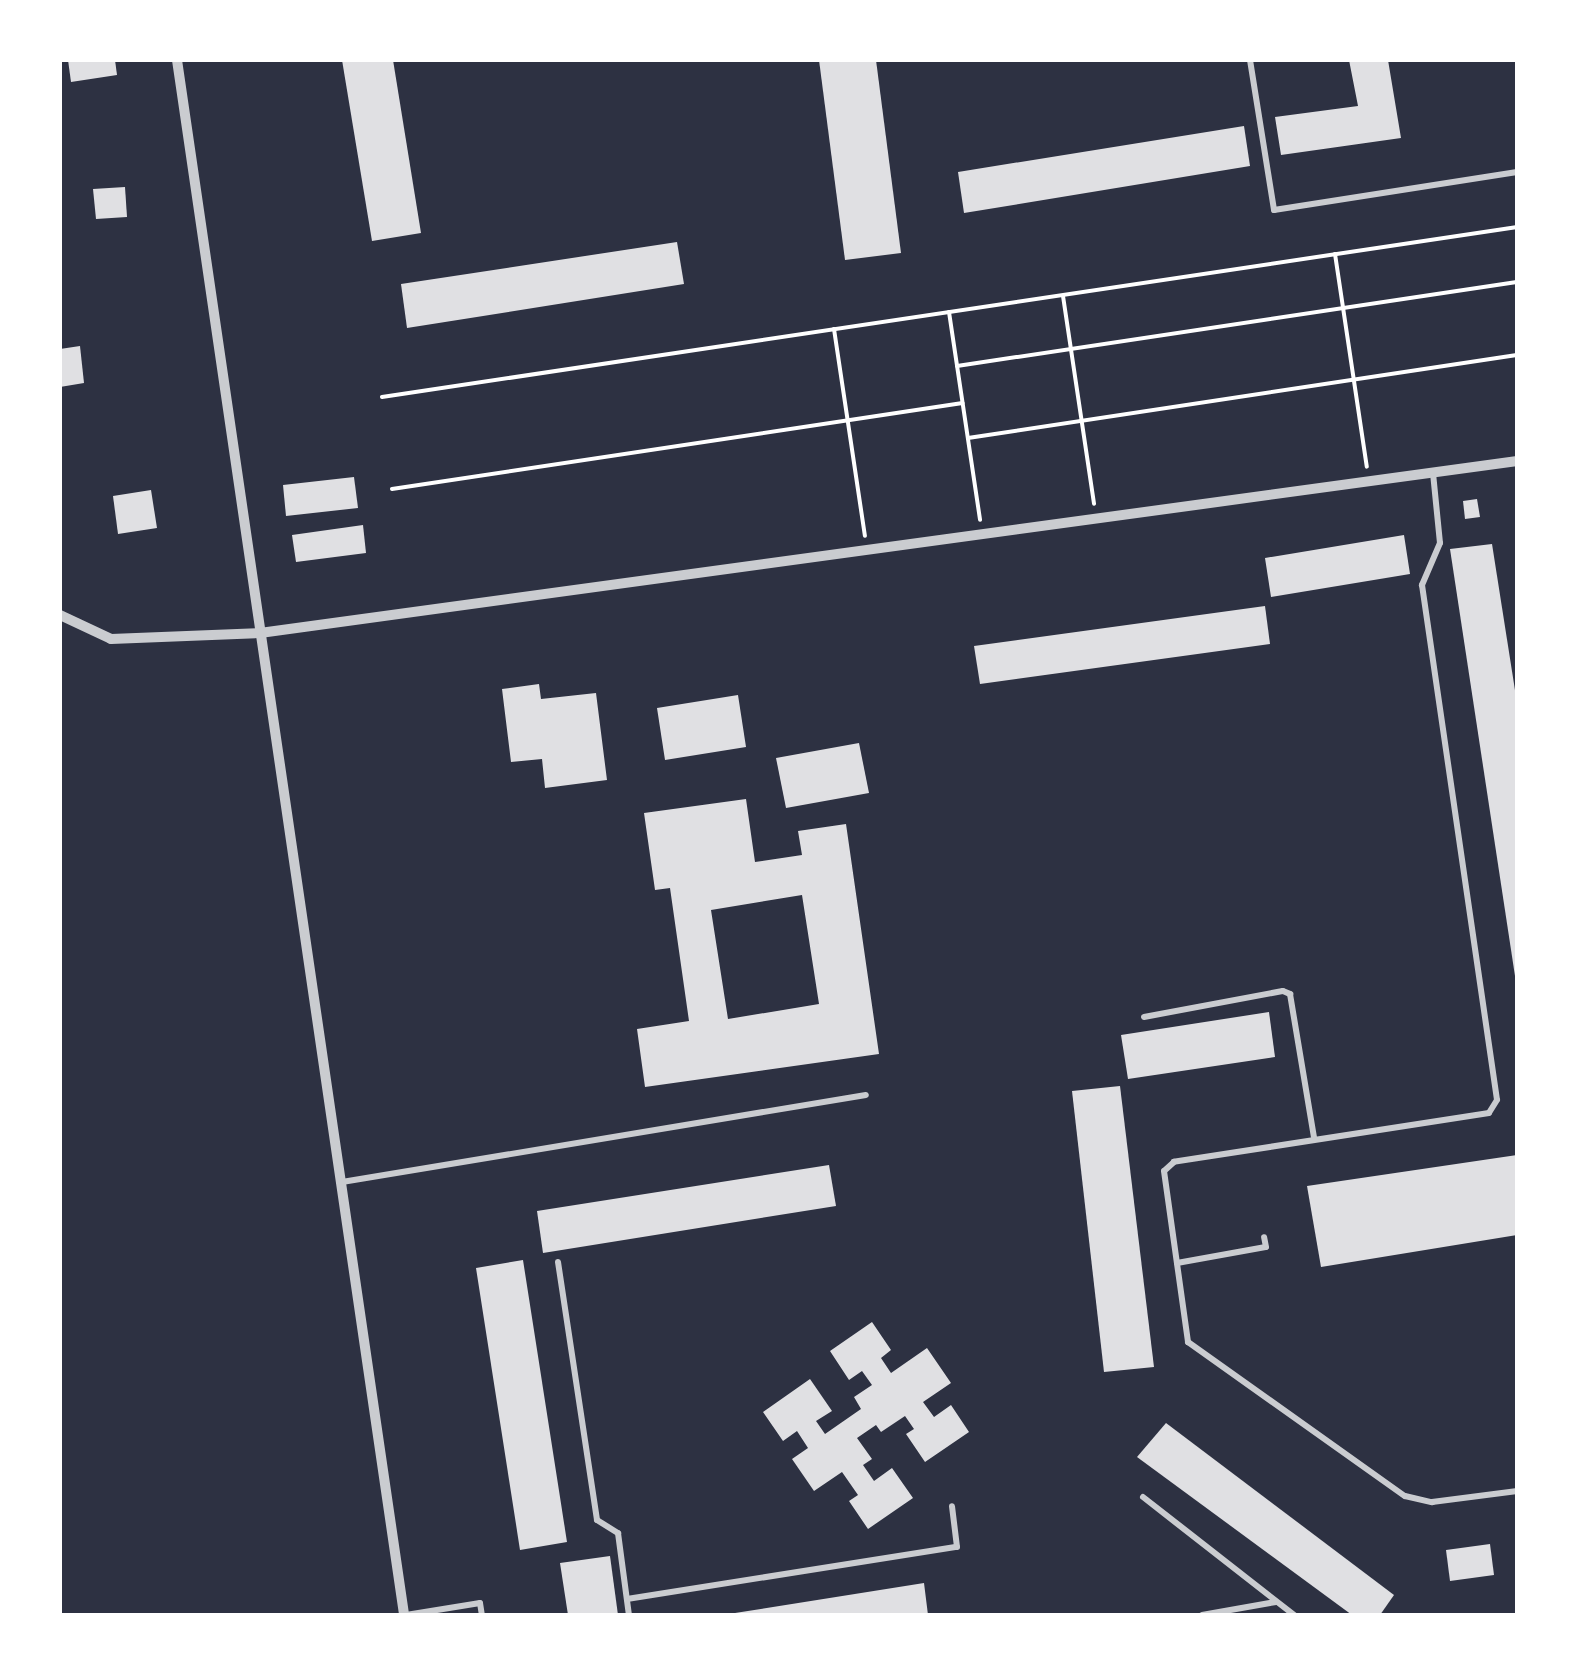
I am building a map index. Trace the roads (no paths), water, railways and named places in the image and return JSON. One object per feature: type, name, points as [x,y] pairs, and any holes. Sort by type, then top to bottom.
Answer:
[{"type":"street","points":[[176,60],[405,1615]]},
{"type":"street","points":[[60,615],[111,639],[260,633],[1517,461]]},
{"type":"lane","points":[[1250,60],[1274,210],[1517,172]]},
{"type":"lane","points":[[1433,473],[1440,543],[1422,585],[1497,1100],[1489,1112],[1174,1162],[1164,1171],[1188,1342],[1406,1496],[1432,1502],[1517,1492]]},
{"type":"lane","points":[[1144,1016],[1283,991],[1290,994],[1314,1137]]},
{"type":"lane","points":[[340,1182],[866,1095]]},
{"type":"lane","points":[[1177,1262],[1266,1248],[1264,1237]]},
{"type":"lane","points":[[558,1262],[597,1520],[618,1533],[629,1615]]},
{"type":"lane","points":[[1143,1496],[1294,1615]]},
{"type":"lane","points":[[627,1599],[956,1547],[952,1506]]},
{"type":"lane","points":[[1202,1615],[1277,1602]]},
{"type":"lane","points":[[405,1615],[480,1603],[482,1615]]}]
